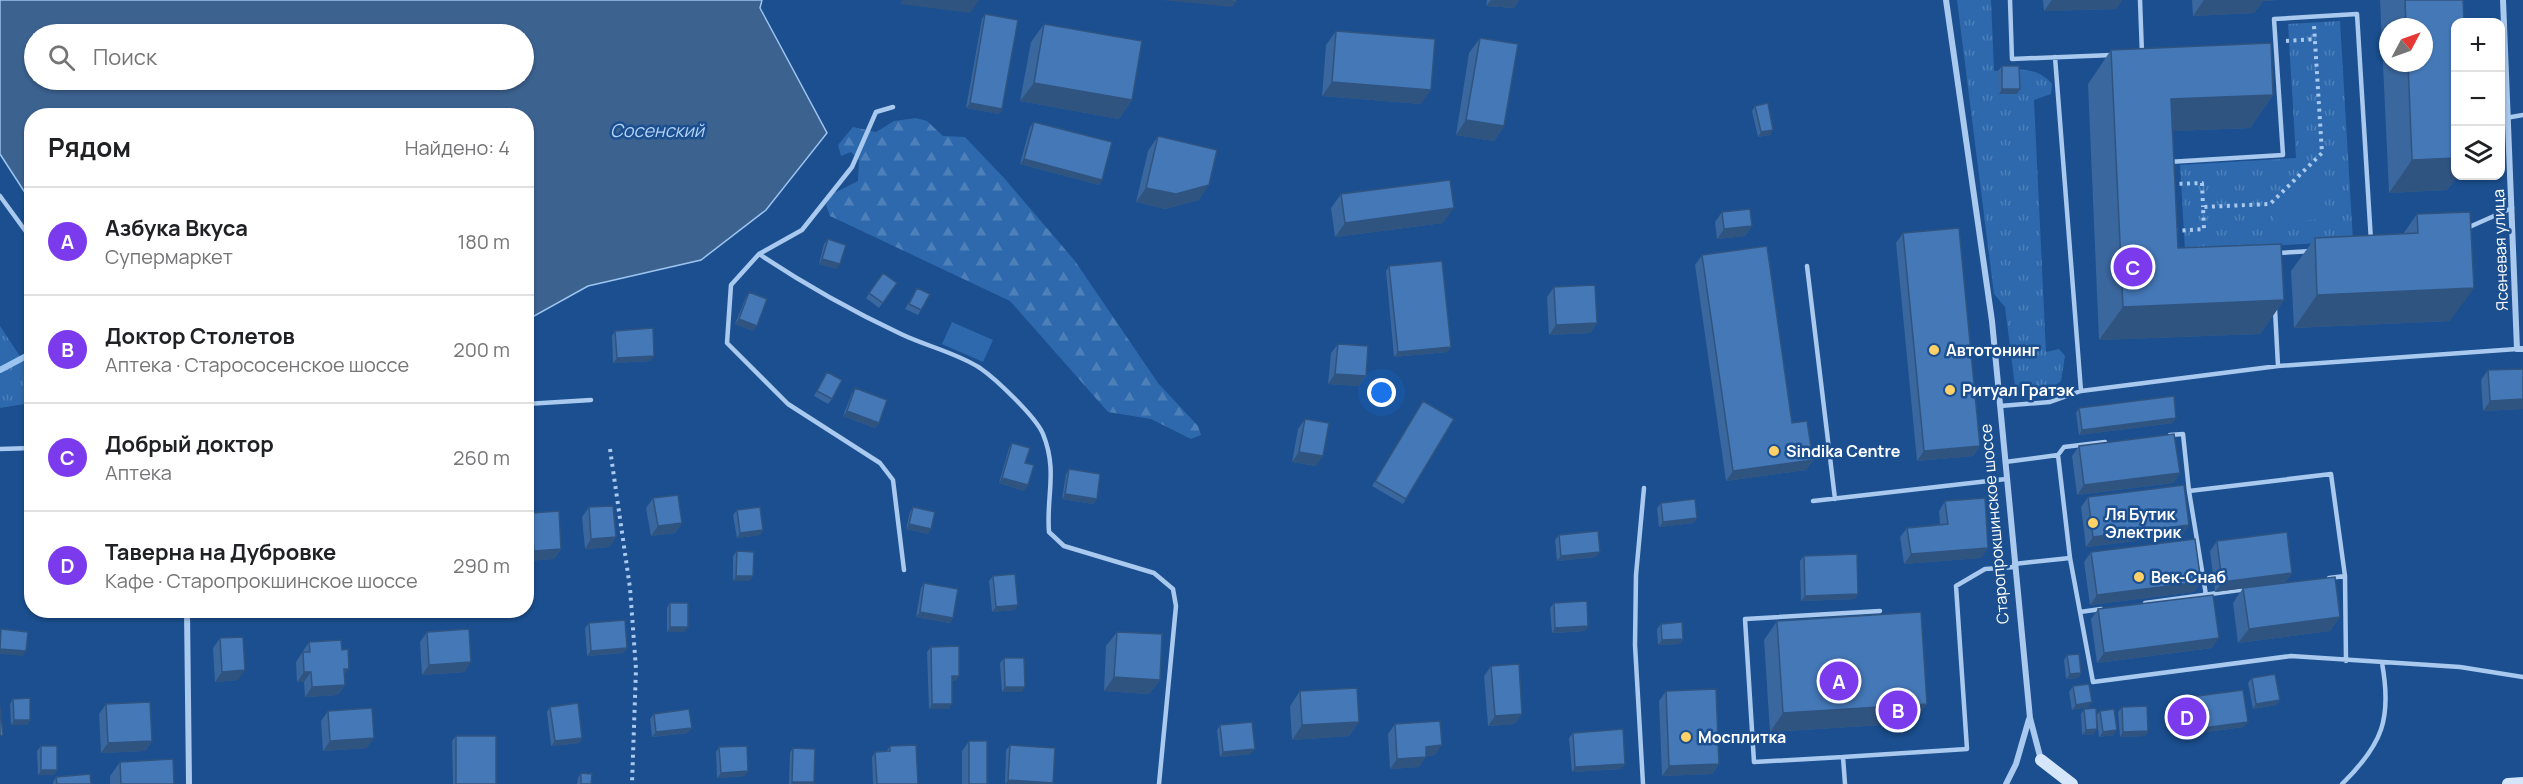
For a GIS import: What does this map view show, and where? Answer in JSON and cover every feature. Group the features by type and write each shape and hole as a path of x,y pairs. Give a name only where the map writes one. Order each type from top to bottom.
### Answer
{"street":[{"name":"Старопрокшинское шоссе","path":"1946,0 1992,321 2030,718 2041,759 2058,784"},
{"name":"Ясеневая улица","path":"2504,0 2520,349"},
{"path":"187,618 189,784"},
{"path":"2006,784 2016,764 2030,718"},
{"path":"2041,759 2072,784"},
{"path":"2508,784 2523,783"}],"lane":[{"path":"2010,0 2012,59 2121,55"},
{"path":"2140,0 2142,54"},
{"path":"2169,184 2168,162 2283,155 2274,18 2357,14 2371,247"},
{"path":"2265,50 2276,49"},
{"path":"2132,54 2154,54"},
{"path":"2055,57 2081,392"},
{"path":"893,107 876,112 852,166 802,230 759,254 731,285 728,343 788,404 880,463 892,480 904,570"},
{"path":"2505,117 2523,116"},
{"path":"0,196 24,229"},
{"path":"2457,232 2512,208"},
{"path":"2272,253 2316,250"},
{"path":"759,254 792,276 901,334 980,368 1014,398 1042,432 1052,468 1047,515 1049,532 1064,546 1154,573 1173,589 1176,606 1159,784"},
{"path":"1807,266 1835,499"},
{"path":"2274,298 2278,366"},
{"path":"2000,406 2050,402 2081,392 2278,366 2520,349"},
{"path":"534,404 591,400"},
{"path":"2159,436 2183,434 2189,491 2206,595"},
{"path":"2112,442 2064,447 2058,455 2070,558 2093,682 2291,656 2460,667 2523,677"},
{"path":"0,448 24,448"},
{"path":"2005,462 2058,455"},
{"path":"2189,491 2331,474 2345,576 2346,661"},
{"path":"1813,501 2006,478"},
{"path":"1643,784 1635,633 1636,575 1644,488"},
{"path":"1880,611 1744,619 1754,762 1966,749 1956,586 1985,569 2070,558"},
{"path":"2322,579 2345,576"},
{"path":"2137,604 2252,589"},
{"path":"2080,612 2103,609"},
{"path":"2343,784 2357,770 2385,726 2387,690 2382,663"},
{"path":"1843,757 1845,784"}],"path":[{"path":"2276,41 2315,39"},
{"path":"2169,184 2202,183 2203,207"},
{"path":"610,449 630,588 636,669 632,784"}],"green space":[{"path":"1957,0 1991,0 1994,71 2018,69 2033,71 2052,84 2051,94 2034,100 2046,352 2059,349 2065,356 2061,381 2045,389 2015,386 2005,307 1994,294"},
{"path":"2340,21 2353,241 2185,251 2180,165 2296,158 2288,24"},
{"path":"916,118 927,121 943,136 965,137 1004,178 1075,261 1158,383 1198,426 1201,435 1191,439 1151,419 1108,412 1010,301 830,216 826,205 830,195 858,181 859,160 851,152 841,156 838,145 853,127 876,132 894,121"},
{"path":"2322,161 2326,219 2274,222 2274,208"},
{"path":"952,322 993,340 983,362 942,344"},
{"path":"0,326 24,362 24,404 0,408"}],"water":[{"name":"Сосенский","path":"0,0 762,0 760,8 827,133 766,210 701,260 588,286 534,316 534,108 24,108 24,191 0,154"}],"building":[{"path":"2405,0 2463,0 2464,18 2451,18 2451,158 2412,160 2408,72 2433,72 2433,18 2406,18"},
{"path":"985,14 1018,20 1002,109 970,103"},
{"path":"1044,24 1142,41 1132,100 1034,83"},
{"path":"1336,31 1435,39 1431,90 1332,82"},
{"path":"1480,38 1518,44 1504,126 1466,120"},
{"path":"2271,43 2273,95 2171,99 2178,248 2281,244 2284,300 2123,307 2111,50"},
{"path":"2002,66 2019,66 2020,89 2002,89"},
{"path":"1768,103 1773,130 1761,132 1755,106"},
{"path":"1034,122 1112,142 1102,180 1024,159"},
{"path":"1158,136 1217,150 1209,185 1176,194 1146,188"},
{"path":"1450,180 1454,208 1345,223 1341,194"},
{"path":"1750,209 1752,226 1724,229 1722,212"},
{"path":"2470,212 2474,288 2317,295 2315,238 2418,233 2417,214"},
{"name":"Автотонинг","path":"1959,228 1980,446 1924,451 1903,233"},
{"path":"828,239 846,245 840,264 822,259"},
{"path":"1767,246 1792,423 1807,421 1813,460 1733,471 1702,255"},
{"path":"1442,261 1451,347 1398,352 1389,266"},
{"path":"883,273 897,283 883,303 869,293"},
{"path":"1595,285 1597,323 1556,325 1554,287"},
{"path":"917,288 930,294 921,310 909,304"},
{"path":"749,292 767,299 757,326 739,319"},
{"path":"653,328 654,356 617,358 615,331"},
{"path":"1338,344 1368,346 1366,376 1335,374"},
{"path":"2523,369 2523,399 2490,401 2488,370"},
{"path":"827,372 842,380 832,399 817,391"},
{"path":"855,388 887,400 879,423 847,411"},
{"path":"2174,396 2176,418 2082,430 2079,408"},
{"path":"1423,401 1454,419 1406,499 1375,481"},
{"path":"1305,419 1329,423 1323,456 1299,452"},
{"path":"2174,434 2180,473 2084,485 2079,446"},
{"path":"1012,443 1030,448 1025,463 1034,465 1028,485 1002,478"},
{"path":"1069,469 1100,474 1097,499 1065,494"},
{"path":"2184,485 2189,525 2093,537 2088,497"},
{"path":"678,495 682,523 658,526 653,498"},
{"path":"1985,498 1988,548 1911,554 1907,528 1948,524 1945,501"},
{"path":"1695,499 1697,518 1663,522 1661,503"},
{"path":"613,506 616,537 591,539 589,507"},
{"path":"760,507 763,530 740,533 737,510"},
{"path":"913,507 935,512 931,529 909,524"},
{"path":"559,511 561,549 534,551 534,513"},
{"path":"1598,531 1600,552 1561,556 1559,535"},
{"path":"2287,532 2292,573 2222,582 2217,541"},
{"name":"Век-Снаб","path":"2195,539 2201,582 2097,595 2091,552"},
{"path":"737,551 754,552 753,576 736,576"},
{"path":"1857,554 1858,594 1805,596 1804,556"},
{"path":"1015,574 1018,605 996,607 993,576"},
{"path":"2335,577 2340,617 2249,629 2243,588"},
{"path":"924,583 958,589 953,618 920,612"},
{"path":"2213,595 2219,638 2104,653 2098,609"},
{"path":"1587,601 1588,626 1555,628 1554,603"},
{"path":"670,603 688,603 688,627 670,627"},
{"path":"1921,612 1927,704 1783,713 1777,621"},
{"path":"625,620 627,648 591,651 589,623"},
{"path":"1682,622 1683,639 1662,640 1661,624"},
{"path":"1,629 28,632 26,651 0,649"},
{"path":"469,629 471,662 429,665 427,632"},
{"path":"1117,632 1162,634 1160,680 1114,677"},
{"path":"243,637 245,670 222,672 220,638"},
{"path":"341,640 342,650 348,649 349,669 344,669 345,685 312,687 311,672 304,672 303,652 310,652 309,642"},
{"path":"959,646 959,676 952,676 952,704 932,704 931,647"},
{"path":"2079,654 2081,673 2070,674 2067,655"},
{"path":"1004,658 1024,658 1025,687 1005,687"},
{"path":"1519,664 1522,714 1495,716 1491,666"},
{"path":"2275,674 2280,700 2256,704 2252,678"},
{"path":"2089,684 2092,702 2076,705 2073,686"},
{"path":"1357,688 1359,722 1302,725 1300,691"},
{"name":"Мосплитка","path":"1716,689 1719,764 1669,766 1666,691"},
{"path":"2243,690 2248,722 2180,731 2175,699"},
{"path":"30,698 30,720 14,720 13,699"},
{"path":"150,702 152,741 108,743 106,704"},
{"path":"578,703 582,738 555,741 550,707"},
{"path":"0,706 3,735 0,736"},
{"path":"2147,706 2148,731 2123,732 2122,707"},
{"path":"372,708 374,738 330,741 328,711"},
{"path":"2096,708 2097,729 2086,730 2084,709"},
{"path":"689,709 692,728 656,732 654,714"},
{"path":"2114,709 2117,730 2103,732 2100,711"},
{"path":"1440,721 1442,745 1426,747 1426,757 1397,759 1395,724"},
{"path":"1252,722 1255,749 1223,752 1220,725"},
{"path":"1623,729 1625,764 1575,767 1573,733"},
{"path":"456,736 496,736 496,784 456,784"},
{"path":"969,741 987,741 987,784 969,784"},
{"path":"916,745 918,784 877,784 875,752 890,751 890,746"},
{"path":"1010,745 1055,748 1053,783 1008,780"},
{"path":"41,746 57,746 57,770 41,770"},
{"path":"747,746 748,771 721,773 719,747"},
{"path":"793,748 815,749 814,782 792,782"},
{"path":"173,759 174,784 121,784 120,762"},
{"path":"581,773 592,774 591,784 581,784"},
{"path":"90,774 91,784 57,784 56,777"}],"waterway":[{"path":"0,370 24,357"}],"place":[{"name":"Добрый доктор","path":"2133,267"},
{"name":"Автотонинг","path":"1934,350"},
{"name":"Ритуал Гратэк","path":"1950,390"},
{"name":"Sindika Centre","path":"1774,451"},
{"name":"Ля Бутик Электрик","path":"2093,523"},
{"name":"Век-Снаб","path":"2139,577"},
{"name":"Азбука Вкуса","path":"1839,681"},
{"name":"Доктор Столетов","path":"1898,710"},
{"name":"Таверна на Дубровке","path":"2187,717"},
{"name":"Мосплитка","path":"1686,737"}]}
